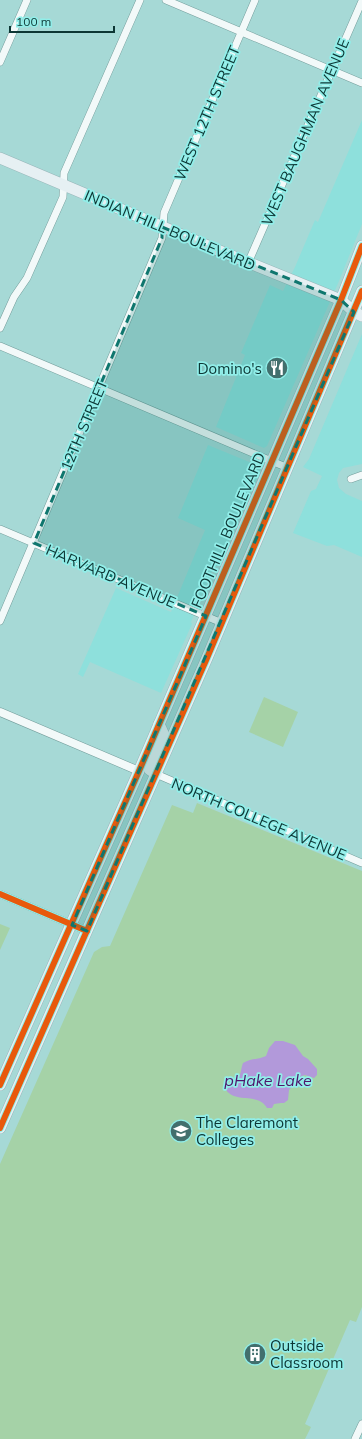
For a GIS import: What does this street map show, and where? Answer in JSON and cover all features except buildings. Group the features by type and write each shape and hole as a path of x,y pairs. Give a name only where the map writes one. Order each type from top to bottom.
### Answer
{"main road":[{"name":"INDIAN HILL BOULEVARD","path":"0,158 248,263 341,300 358,314"},
{"name":"FOOTHILL BOULEVARD","path":"0,1085 72,925 206,616 341,300 362,246"},
{"name":"INDIAN HILL BOULEVARD","path":"341,300 361,297"},
{"name":"FOOTHILL BOULEVARD","path":"0,1128 222,623 288,468 358,314 361,297"},
{"path":"156,774 150,770 163,733 159,724"},
{"path":"133,826 134,810 144,784 144,779 139,771"}],"street":[{"path":"0,62 27,0"},
{"path":"0,328 14,297 28,278 62,197 64,172 140,0"},
{"path":"166,0 362,83"},
{"name":"WEST 12TH STREET","path":"162,227 164,213 255,0"},
{"name":"WEST BAUGHMAN AVENUE","path":"248,263 362,1"},
{"name":"12TH STREET","path":"0,621 162,238 162,227"},
{"path":"0,346 288,468"},
{"path":"351,479 362,475"},
{"name":"HARVARD AVENUE","path":"0,529 222,623"},
{"path":"0,712 139,771"},
{"name":"NORTH COLLEGE AVENUE","path":"156,774 183,787 362,863"},
{"path":"0,894 87,931"},
{"path":"358,1437 362,1424"}],"highlighted area":[{"path":"162,227 341,300 354,312 87,931 72,925 206,616 34,543 162,238"}],"shaded area":[{"path":"362,120 362,224 339,281 267,446 264,448 216,427 245,355 241,353 270,285 283,291 315,220 318,222"},
{"path":"362,334 362,464 343,468 339,473 337,480 339,488 346,494 362,501 362,557 334,545 327,546 293,533 311,491 316,489 322,476 303,467 309,459"},
{"path":"208,445 259,466 260,471 218,566 214,566 191,622 192,624 161,693 90,662 83,677 78,674 116,588 171,612 205,530 178,518"}],"green space":[{"path":"264,697 298,712 283,747 249,732"},
{"name":"The Claremont Colleges","path":"197,803 362,871 362,1307 356,1322 350,1320 305,1424 311,1427 305,1439 0,1439 0,1164 94,952 102,947 110,946 172,805 193,813"},
{"path":"0,924 10,928 0,950"}],"water":[{"name":"pHake Lake","path":"275,1041 283,1041 295,1045 303,1056 308,1059 317,1069 317,1075 314,1078 305,1075 302,1076 289,1090 288,1100 284,1103 274,1104 272,1108 267,1108 258,1100 241,1098 230,1094 226,1090 240,1076 243,1063 266,1056 269,1048"}],"cycle path":[{"path":"0,1085 139,771 341,300 362,246"},
{"path":"0,1128 207,658 362,291"},
{"path":"0,894 87,931"}],"place":[{"name":"Domino's","path":"277,368"},
{"name":"The Claremont Colleges","path":"181,1131"},
{"name":"Outside Classroom","path":"255,1354"}]}
